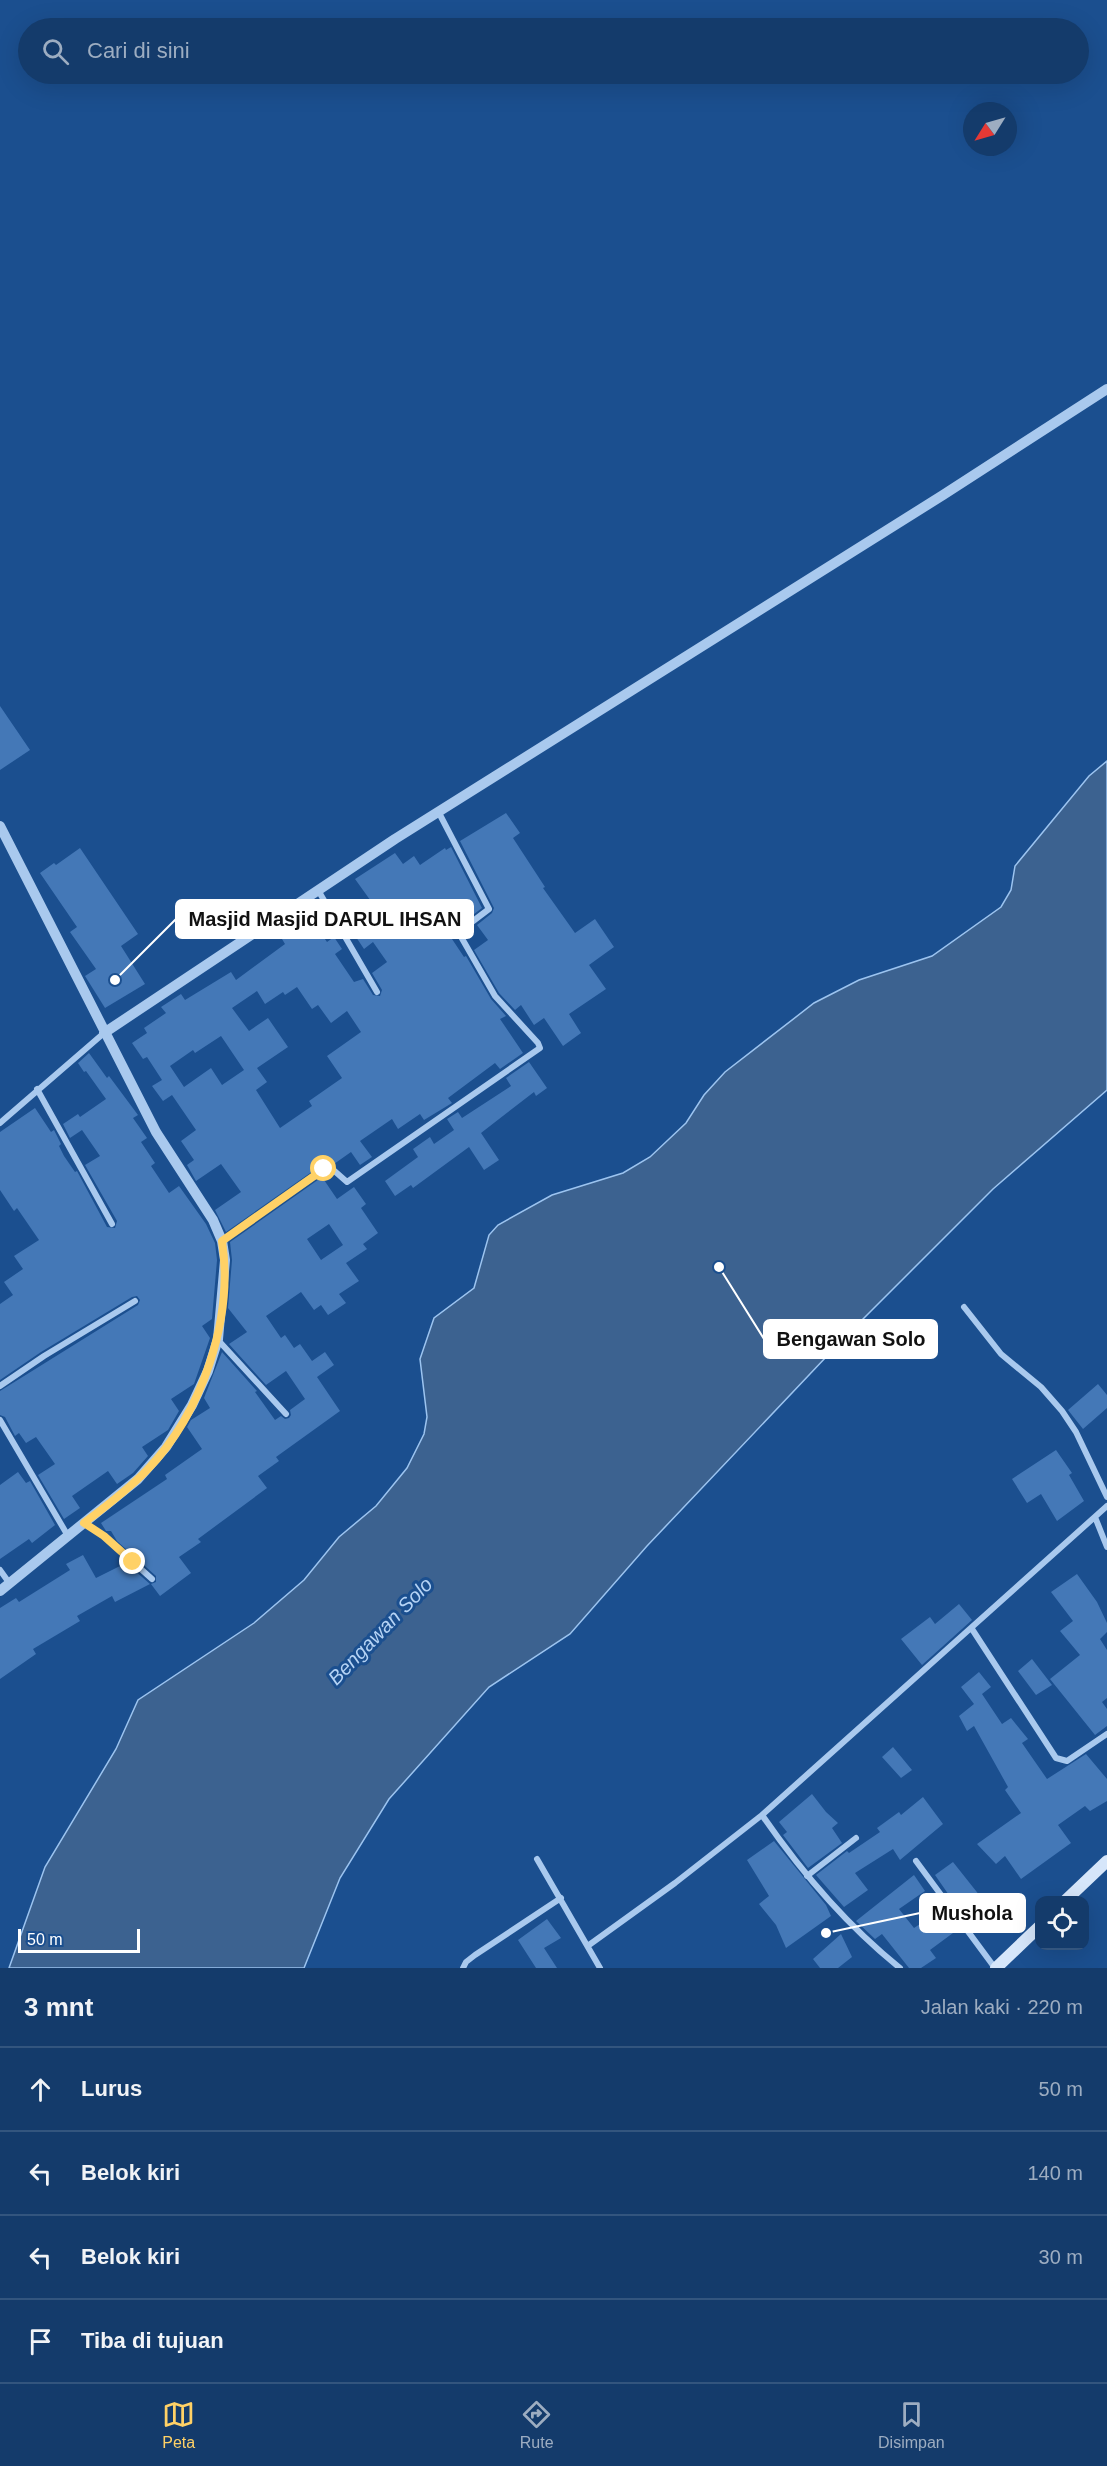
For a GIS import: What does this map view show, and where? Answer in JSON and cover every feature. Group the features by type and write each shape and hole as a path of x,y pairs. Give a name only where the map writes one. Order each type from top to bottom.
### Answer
{"main road":[{"path":"1070,1896 1107,1861"},
{"path":"996,1968 1035,1931"}],"street":[{"path":"0,1123 104,1033 318,890 438,811 943,495 1107,389"},
{"path":"222,1241 326,1168 330,1168 347,1182 541,1047 495,996 460,935 460,931 489,909 438,811"},
{"path":"0,826 156,1132 213,1220 222,1241 224,1276 218,1339 208,1371 192,1405 166,1447 138,1479 0,1591"},
{"path":"318,890 377,992"},
{"path":"37,1089 112,1224"},
{"path":"0,1386 44,1356 135,1301"},
{"path":"964,1307 1001,1354 1041,1387 1062,1411 1076,1432 1107,1497"},
{"path":"218,1339 286,1414"},
{"path":"0,1420 69,1536"},
{"path":"589,1945 685,1876 762,1815 1107,1506"},
{"path":"1095,1517 1107,1547"},
{"path":"84,1523 104,1536 152,1579"},
{"path":"0,1570 10,1584"},
{"path":"972,1629 1056,1758 1067,1761 1107,1734"},
{"path":"762,1815 807,1876 843,1917 900,1968"},
{"path":"807,1876 856,1838"},
{"path":"537,1859 589,1945 600,1968"},
{"path":"916,1861 996,1968"},
{"path":"463,1968 466,1962 475,1955 561,1898"}],"water":[{"path":"1107,761 1107,1090 993,1189 845,1337 647,1546 570,1634 489,1687 389,1799 340,1878 304,1968 9,1968 45,1867 116,1749 138,1700 254,1623 304,1580 339,1537 376,1506 407,1468 424,1434 427,1417 420,1359 434,1318 474,1288 489,1235 498,1225 552,1195 623,1173 650,1157 686,1123 704,1095 725,1072 814,1003 859,980 932,956 1001,907 1011,890 1015,866 1089,776"}],"building":[{"path":"0,706 30,750 0,770"},
{"path":"506,813 520,833 513,838 545,887 543,888 575,933 595,919 614,947 589,965 606,989 569,1014 581,1033 563,1046 544,1018 534,1025 521,1005 515,1010 499,993 474,950 488,940 477,925 492,913 494,908 460,841"},
{"path":"451,847 482,908 457,927 455,933 450,936 464,957 466,956 491,999 506,1016 500,1019 523,1053 500,1069 495,1063 448,1098 452,1103 424,1120 420,1114 398,1129 392,1119 360,1141 372,1157 360,1165 351,1152 334,1164 331,1162 323,1164 226,1232 215,1210 241,1192 221,1164 196,1181 187,1165 194,1160 181,1141 196,1130 172,1095 163,1101 152,1086 162,1080 147,1057 143,1059 132,1043 147,1033 144,1028 166,1013 161,1007 181,994 185,1000 231,972 236,980 285,944 282,939 311,919 327,942 334,937 342,949 335,954 354,982 363,979 373,995 380,996 382,990 372,973 387,962 373,942 364,949 356,937 373,925 363,911 373,904 355,879 395,853 403,864 414,856 420,865 445,848 446,850","holes":["297,987 312,1009 318,1005 331,1023 347,1011 361,1032 327,1056 342,1078 309,1101 312,1106 280,1128 256,1090 267,1082 257,1068 288,1047 268,1018 249,1031 232,1008 257,991 265,1004 283,992 285,995","221,1036 244,1070 222,1085 211,1068 184,1087 170,1066 193,1050 195,1053"]},
{"path":"80,848 138,934 121,946 145,984 105,1008 85,976 96,969 70,932 77,927 40,873"},
{"path":"89,1053 138,1115 133,1118 147,1138 141,1142 155,1163 151,1166 169,1193 179,1186 206,1224 215,1243 217,1260 212,1319 202,1326 210,1338 194,1384 171,1399 179,1411 168,1430 142,1447 148,1456 133,1473 117,1484 108,1471 72,1496 80,1508 64,1519 38,1475 55,1464 36,1437 26,1443 19,1433 15,1436 5,1417 0,1415 0,1391 138,1305 140,1300 137,1296 132,1297 41,1352 0,1380 0,1304 13,1295 4,1282 23,1269 14,1256 39,1240 17,1208 14,1211 0,1190 0,1132 35,1108 51,1132 54,1130 64,1156 75,1172 77,1171 107,1227 115,1228 117,1221 85,1165 100,1156 82,1130 70,1138 63,1124 78,1114 80,1117 106,1099 78,1063"},
{"path":"529,1062 547,1088 536,1096 534,1092 481,1133 499,1160 484,1170 469,1147 413,1188 411,1185 395,1196 385,1181 418,1157 413,1149 430,1137 434,1144 454,1130 447,1119 458,1112 462,1118 511,1086 506,1078"},
{"path":"322,1177 337,1199 354,1187 366,1204 361,1208 378,1233 363,1244 367,1249 346,1263 359,1281 339,1294 346,1303 328,1315 321,1305 314,1310 301,1292 266,1316 281,1338 285,1335 294,1348 300,1344 312,1361 325,1352 334,1365 317,1377 340,1411 276,1457 279,1461 258,1476 267,1488 198,1539 201,1542 179,1557 191,1573 160,1596 151,1584 156,1582 156,1576 117,1541 111,1531 106,1531 101,1523 167,1479 165,1475 202,1449 187,1427 191,1420 210,1408 204,1398 222,1352 257,1391 255,1392 275,1420 281,1416 285,1419 289,1418 290,1410 305,1399 286,1371 266,1385 229,1344 247,1332 228,1308 232,1260 230,1242","holes":["329,1224 343,1245 321,1260 307,1239"]},
{"path":"1098,1384 1107,1395 1107,1408 1083,1429 1068,1410"},
{"path":"1056,1450 1072,1473 1069,1475 1084,1501 1057,1521 1041,1494 1027,1503 1012,1479"},
{"path":"18,1472 26,1483 30,1481 55,1525 32,1543 29,1539 0,1559 0,1485"},
{"path":"83,1555 96,1578 126,1563 150,1584 115,1602 112,1596 77,1616 80,1621 33,1649 36,1654 0,1679 0,1608 16,1598 19,1602 70,1570 66,1564"},
{"path":"1077,1574 1097,1602 1107,1623 1107,1632 1100,1639 1107,1650 1107,1698 1102,1702 1107,1709 1107,1726 1095,1735 1050,1679 1080,1655 1060,1631 1073,1621 1051,1592"},
{"path":"959,1604 972,1620 922,1665 901,1639 930,1617 935,1624"},
{"path":"1032,1659 1052,1685 1036,1695 1018,1671"},
{"path":"979,1672 991,1687 982,1694 1002,1724 1011,1718 1028,1739 1022,1743 1047,1779 1086,1754 1107,1779 1107,1801 1090,1811 1085,1806 1058,1825 1071,1843 1021,1879 1005,1856 996,1864 977,1844 1021,1813 1005,1790 1008,1787 974,1726 967,1731 959,1716 974,1704 961,1687"},
{"path":"893,1747 912,1770 901,1778 882,1757"},
{"path":"812,1794 838,1823 832,1828 842,1843 808,1868 783,1835 787,1832 779,1822"},
{"path":"923,1797 943,1824 900,1860 893,1849 855,1873 868,1890 844,1907 816,1875 847,1851 849,1853 880,1832 877,1828 899,1812 901,1815"},
{"path":"774,1841 826,1905 831,1916 786,1948 776,1925 759,1904 769,1896 747,1860"},
{"path":"953,1862 980,1896 960,1911 935,1875"},
{"path":"914,1875 925,1891 899,1909 914,1928 944,1908 951,1918 945,1923 953,1933 930,1950 936,1958 921,1968 909,1968 882,1934 875,1939 856,1921"},
{"path":"547,1919 561,1938 544,1948 557,1968 536,1968 518,1940"},
{"path":"841,1934 852,1957 838,1968 820,1968 813,1959"}],"place":[{"name":"Masjid Masjid DARUL IHSAN","path":"115,980"},
{"name":"Bengawan Solo","path":"719,1267"},
{"name":"Mushola","path":"826,1933"}],"route":[{"path":"133,1562 118,1547 84,1523 148,1469 166,1447 192,1405 208,1371 218,1339 225,1260 222,1241 324,1169"}]}
